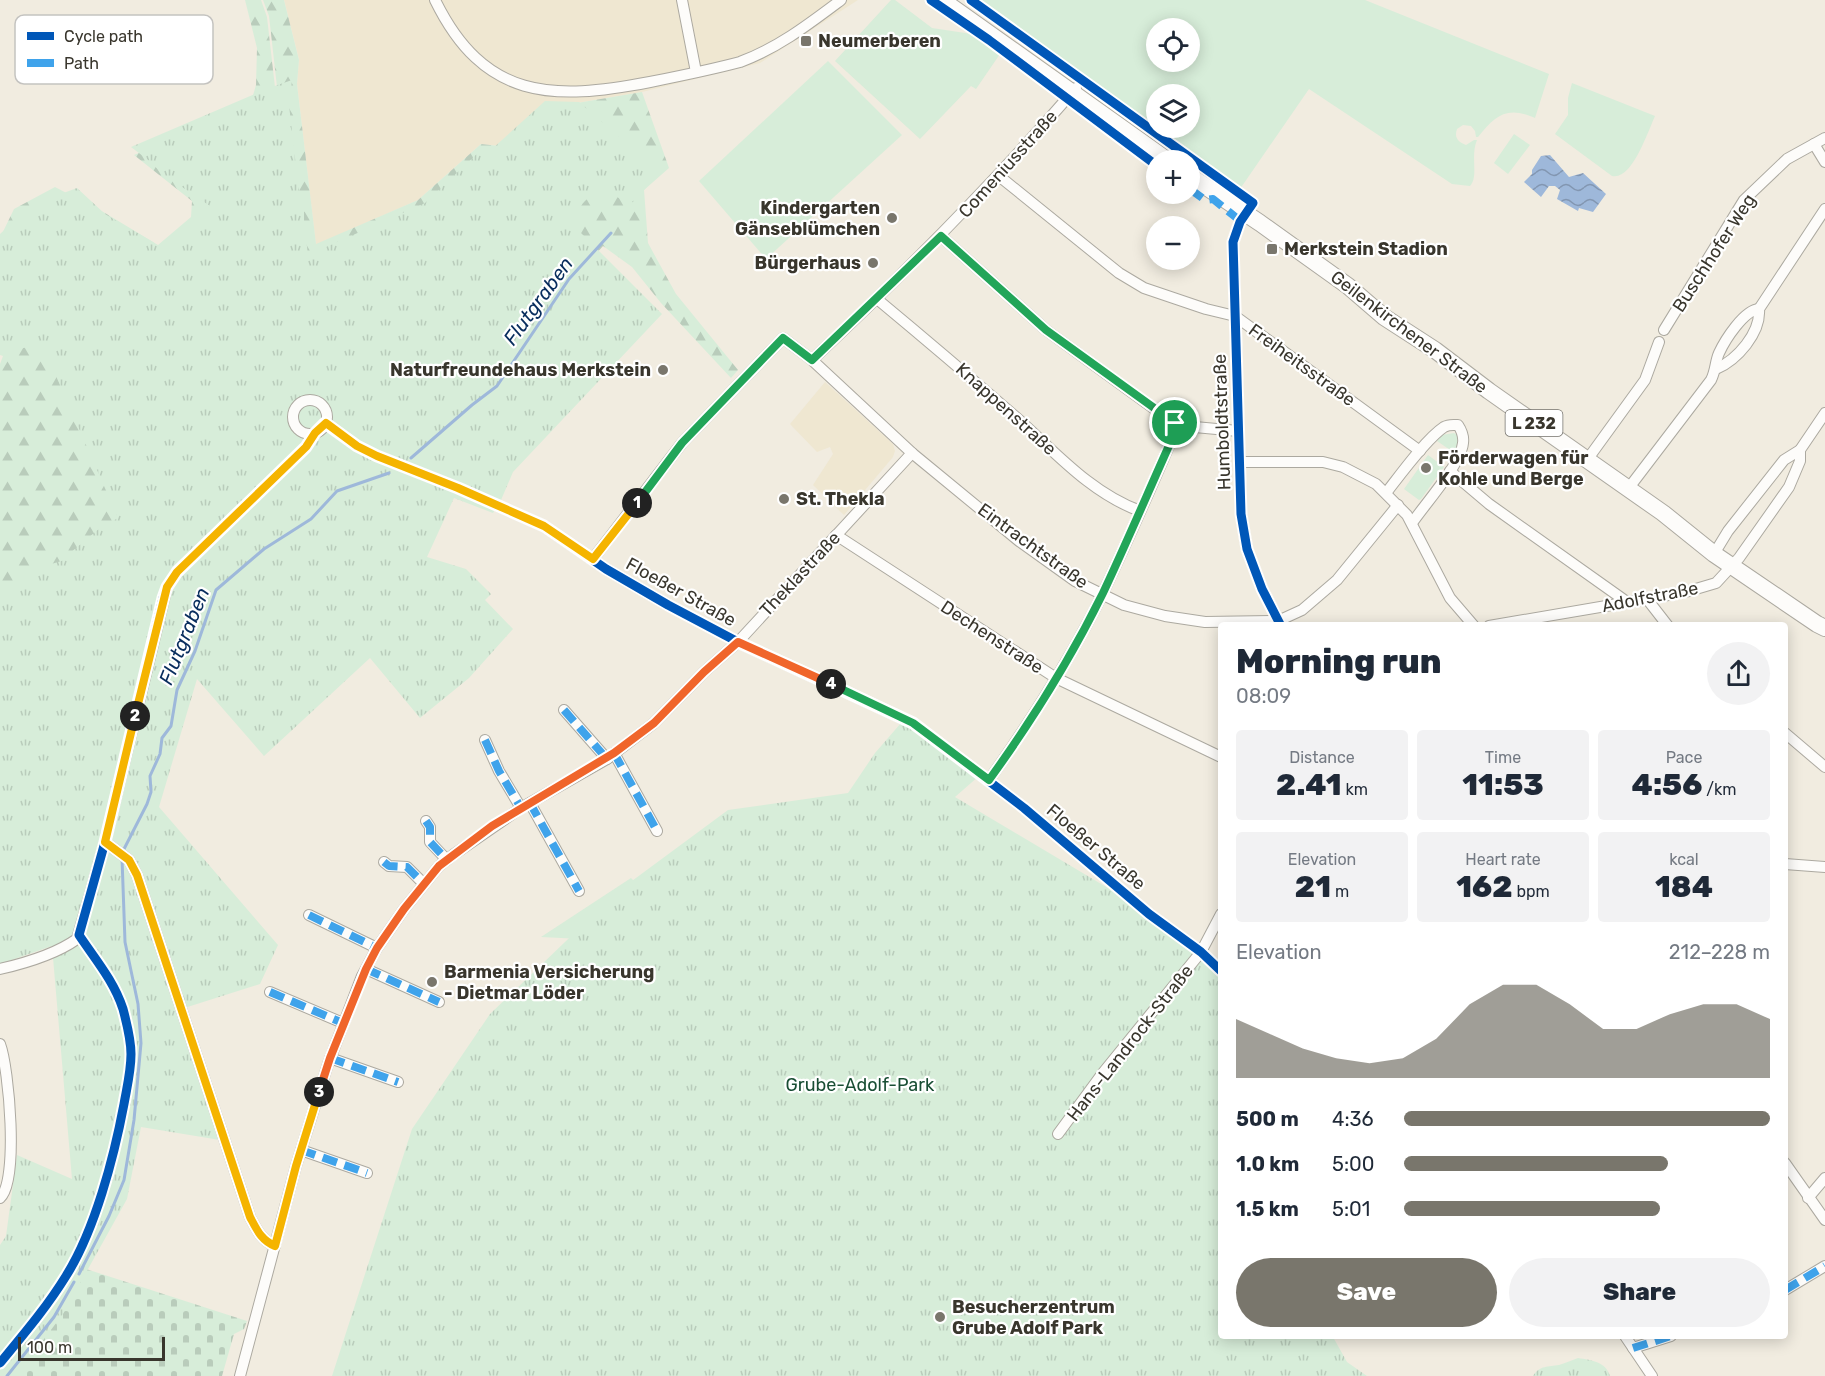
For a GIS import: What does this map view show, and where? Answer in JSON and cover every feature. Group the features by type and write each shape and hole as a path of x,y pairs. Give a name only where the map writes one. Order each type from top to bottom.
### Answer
{"main road":[{"path":"942,0 1164,150"},
{"path":"956,0 1154,150"},
{"name":"Geilenkirchener Straße","path":"1200,176 1222,192 1228,200 1348,286 1384,317 1435,350 1488,391 1663,513 1714,554 1825,628"},
{"name":"Geilenkirchener Straße","path":"1200,183 1219,197 1228,200"}],"street":[{"path":"435,0 446,22 470,54 484,66 518,84 540,90 585,92 718,68 756,56 784,41 842,0"},
{"path":"682,0 696,72"},
{"name":"Comeniusstraße","path":"812,360 941,236 999,176 1074,90"},
{"name":"Buschhofer Weg","path":"1664,330 1744,200 1787,159 1825,138"},
{"path":"1814,144 1825,162"},
{"name":"Freiheitsstraße","path":"999,176 1119,273 1144,288 1206,309 1235,316 1420,451"},
{"path":"1628,489 1716,369 1733,360 1749,339 1760,320 1759,309 1825,209"},
{"name":"Humboldtstraße","path":"1246,213 1233,242 1241,514 1247,549 1262,589 1278,622"},
{"path":"941,236 1046,330 1155,410 1184,426 1238,431"},
{"name":"Knappenstraße","path":"877,299 960,368 1084,480 1119,503 1140,511"},
{"path":"1716,369 1718,355 1731,333 1746,314 1753,309 1759,309"},
{"path":"593,559 682,443 783,338 812,360"},
{"path":"1587,460 1645,380 1659,342"},
{"name":"Eintrachtstraße","path":"812,360 912,453 1019,541 1075,581 1124,605 1165,616 1218,622"},
{"name":"Floeßer Straße","path":"315,433 301,431 295,424 294,410 300,403 310,400 319,403 326,412 326,423 357,446 544,526 606,569 668,605 738,642 913,723 1024,808 1149,914 1201,952 1218,968"},
{"path":"1714,554 1728,531 1784,460 1800,450 1825,413"},
{"path":"0,969 61,948 79,935 105,842 167,587 177,572 306,447 315,433 326,423"},
{"path":"1386,493 1420,451 1443,428 1450,424 1458,425 1464,440 1462,451 1412,523"},
{"path":"989,780 1056,678 1102,594 1172,439 1184,426"},
{"name":"Adolfstraße","path":"1512,622 1689,591 1716,583 1753,540 1789,486 1800,461 1800,450"},
{"name":"Theklastraße","path":"240,1376 254,1317 301,1150 330,1058 366,969 377,948 424,884 447,860 492,826 610,756 654,723 704,672 738,642 912,453"},
{"path":"1239,462 1323,462 1343,467 1376,484 1398,505 1412,523 1450,598 1471,622"},
{"path":"1449,471 1489,504 1628,602"},
{"name":"Eintrachtstraße","path":"1281,622 1302,610 1337,580 1398,505"},
{"name":"Dechenstraße","path":"836,535 1056,678 1218,756"},
{"path":"1647,599 1665,622"},
{"path":"564,710 610,756 657,831"},
{"path":"1788,736 1825,767"},
{"path":"485,740 499,771 525,806 579,891"},
{"path":"426,821 430,826 430,842 447,860"},
{"path":"105,842 129,860 137,875 250,1217 261,1238 275,1246"},
{"path":"384,861 389,866 407,867 424,884"},
{"path":"1788,864 1825,867"},
{"path":"309,915 377,948"},
{"path":"1201,952 1218,920"},
{"name":"Hans-Landrock-Straße","path":"1058,1134 1102,1074 1201,952"},
{"path":"366,969 439,1002"},
{"path":"270,992 343,1023"},
{"path":"0,1044 9,1087 10,1157 7,1186 0,1198"},
{"path":"330,1058 398,1082"},
{"path":"301,1150 367,1173"},
{"path":"1788,1167 1825,1221"},
{"path":"1808,1198 1825,1178"},
{"path":"1788,1288 1825,1266"},
{"path":"1627,1339 1652,1376"},
{"path":"1633,1348 1662,1339"}],"shaded area":[{"path":"284,0 858,0 760,63 642,92 577,103 499,146 481,144 418,200 316,245 297,84 299,60"},
{"path":"825,382 893,444 895,451 893,457 844,515 813,485 833,454 830,447 817,452 790,424"}],"green space":[{"path":"245,0 261,0 267,17 276,96 269,16 263,0 284,0 299,60 297,84 316,244 418,200 481,144 499,146 577,103 642,92 669,168 644,190 648,243 676,294 738,370 731,378 661,303 632,267 603,246 573,280 122,521 0,959 0,364 3,356 0,355 0,238 14,209 55,187 105,213 158,245 191,217 192,201 134,155 196,129 247,116 256,85 257,48"},
{"path":"891,0 895,0 932,28 972,34 1000,54 976,89 971,86 920,139 835,61"},
{"path":"975,0 1365,0 1549,74 1535,118 1516,113 1502,115 1490,123 1478,137 1471,126 1463,125 1457,129 1456,137 1463,144 1477,140 1474,153 1474,177 1470,186 1452,184 1309,89 1240,189 1200,160 1200,150 1185,150 1168,138 1200,138 1200,84 1146,84 1146,122"},
{"path":"828,61 902,135 766,259 699,181"},
{"path":"292,80 289,105 299,193 304,191 304,222 308,255 425,203 481,150 492,149 545,101 579,102 660,173 629,206 620,198 608,194 596,195 584,202 576,216 580,232 662,314 513,472 493,513 454,498 427,557 466,569 491,594 485,600 513,629 469,678 420,718 370,658 264,756 197,679 159,807 278,945 260,984 178,1010 220,1140 141,1127 127,1199 63,1314 16,1376 0,1376 0,1245 6,1236 17,1155 72,1179 52,946 0,964 0,591 38,568 68,559 72,555 70,553 100,528 118,518 42,344 0,353 0,234 31,205 77,188 105,214 153,242 162,250 210,206 160,172 131,147"},
{"path":"1572,83 1655,116 1633,163 1619,175 1612,176 1555,134 1568,115 1568,98"},
{"path":"1514,134 1530,145 1508,174 1494,163"},
{"path":"1454,433 1457,435 1459,446 1453,452 1437,441 1442,435"},
{"path":"1428,455 1444,467 1419,500 1404,489"},
{"name":"Grube-Adolf-Park","path":"901,723 913,727 979,776 955,797 1128,900 1218,975 1218,1339 1334,1339 1347,1362 1367,1376 332,1376 412,1129 490,1014 617,892 728,810 848,793 875,753"},
{"path":"631,878 667,914 601,940 541,937"},
{"path":"86,1269 247,1321 244,1329 234,1334 222,1376 14,1376"},
{"path":"1578,1358 1602,1365 1610,1376 1533,1376 1541,1368 1559,1365"}],"water":[{"path":"1550,155 1569,177 1583,173 1606,194 1593,212 1579,208 1578,211 1557,199 1560,190 1555,186 1549,186 1541,197 1524,182 1532,174 1541,156"}],"waterway":[{"name":"Flutgraben","path":"411,458 497,386 569,279 611,233"},
{"name":"Flutgraben","path":"123,851 147,804 151,792 150,776 160,754 162,738 171,726 177,690 195,651 216,590 264,549 311,519 337,491 389,473"},
{"name":"Flutgraben","path":"79,1274 109,1216 124,1180 134,1120 141,1043 138,1004 125,942 122,858"},
{"name":"Flutgraben","path":"7,1376 54,1317 74,1282"}],"marked path":[{"path":"1200,196 1205,200 1213,199 1238,219"},
{"path":"564,710 607,759"},
{"path":"485,740 499,771 521,808"},
{"path":"614,753 657,831"},
{"path":"530,803 579,891"},
{"path":"426,821 430,827 430,842 447,860"},
{"path":"384,862 389,866 407,867 424,884"},
{"path":"309,915 377,948"},
{"path":"366,969 439,1002"},
{"path":"270,992 343,1023"},
{"path":"330,1058 398,1082"},
{"path":"301,1150 367,1173"},
{"path":"1788,1288 1825,1266"},
{"path":"1633,1348 1662,1339"}],"cycle path":[{"path":"931,0 989,40 1146,158"},
{"path":"971,0 1253,203 1240,222 1233,242 1241,514 1247,549 1262,589 1279,622"},
{"path":"0,1363 51,1299 76,1258 102,1193 120,1125 130,1067 131,1048 128,1032 123,1009 115,989 79,935 105,842 163,598 177,572 306,447 325,423 357,446 377,456 458,488 544,526 606,569 668,605 738,642 913,723 1024,808 1149,914 1201,952 1218,968"}],"place":[{"name":"Neumerberen","path":"806,41"},
{"name":"Kindergarten Gänseblümchen","path":"892,218"},
{"name":"Merkstein Stadion","path":"1272,249"},
{"name":"Bürgerhaus","path":"873,263"},
{"name":"Naturfreundehaus Merkstein","path":"663,370"},
{"name":"Förderwagen für Kohle und Berge","path":"1426,468"},
{"name":"St. Thekla","path":"784,499"},
{"name":"Barmenia Versicherung - Dietmar Löder","path":"432,982"},
{"name":"Besucherzentrum Grube Adolf Park","path":"940,1317"}],"route":[{"path":"941,236 1046,330 1175,423 1184,426 1172,439 1082,633 1010,751 989,780 913,723 738,642 704,672 654,723 607,759 492,826 439,866 404,909 377,948 362,976 328,1064 296,1166 275,1246 261,1238 250,1217 137,875 129,860 105,842 167,587 177,572 306,447 315,433 320,431 326,423 357,446 377,456 458,488 554,531 593,559 682,443 783,338 812,360 941,236"}]}
